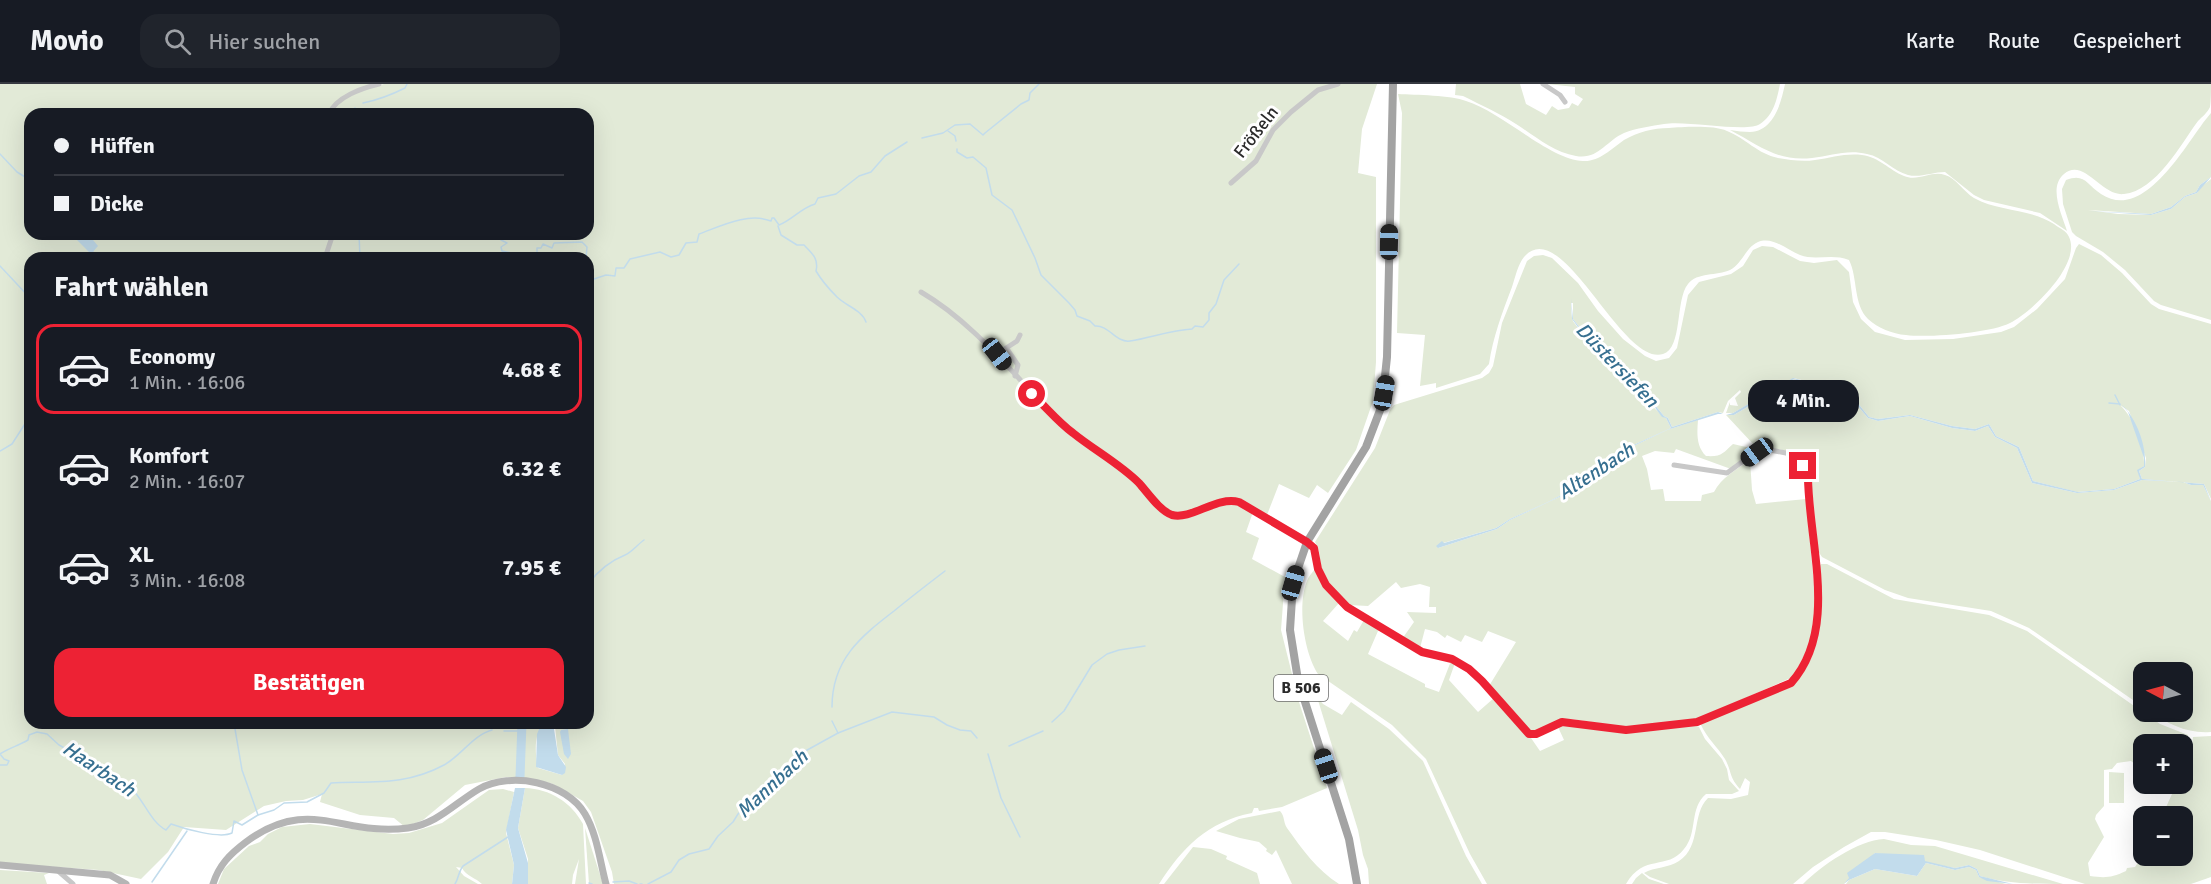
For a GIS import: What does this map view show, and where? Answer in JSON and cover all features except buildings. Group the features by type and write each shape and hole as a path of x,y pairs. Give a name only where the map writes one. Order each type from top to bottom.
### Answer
{"main road":[{"name":"B 506","path":"1357,884 1349,839 1298,680 1290,630 1293,583 1307,542 1365,447 1375,426 1386,381 1393,91"},
{"path":"213,884 220,866 231,855 258,833 282,822 311,818 373,828 409,828 441,816 484,787 504,782 524,781 542,784 559,791 572,799 584,812 592,829 606,884"},
{"path":"0,865 110,875 126,884"}],"street":[{"path":"332,108 341,100 362,89 379,84"},
{"name":"Frößeln","path":"1231,183 1256,161 1273,130 1291,112 1318,90 1338,84"},
{"path":"1543,84 1560,95 1565,102"},
{"path":"921,292 937,301 997,354 1015,376 1070,431 1130,475 1166,512 1174,516 1182,515 1233,500 1307,542 1314,548 1317,564 1326,585 1347,607 1422,652 1452,659 1476,675 1529,734 1536,734 1562,722 1626,730 1697,722 1791,683 1807,660 1818,623 1818,592 1808,478 1803,466 1796,458 1786,453 1753,447"},
{"path":"997,354 1001,350 1007,350 1020,335"},
{"path":"1007,350 1018,365 1015,376"},
{"path":"1674,465 1727,473 1761,448"},
{"path":"1310,567 1317,564"},
{"path":"56,869 73,884"}],"green space":[{"path":"0,84 375,84 371,87 384,84 1377,84 1362,129 1358,173 1376,177 1376,362 1373,401 1356,450 1328,493 1317,485 1309,498 1279,484 1267,515 1238,500 1236,504 1253,512 1246,532 1259,538 1252,559 1285,577 1281,630 1299,702 1327,788 1282,807 1259,811 1258,808 1254,808 1252,813 1236,817 1209,830 1187,848 1159,884 614,884 591,812 583,801 553,784 506,777 465,785 423,820 405,827 394,818 360,815 320,802 322,794 303,800 264,806 226,830 184,827 168,852 141,879 99,870 0,863"},
{"path":"1456,84 1520,84 1526,104 1546,115 1552,106 1558,110 1569,108 1572,103 1578,106 1583,99 1575,94 1575,87 1547,84 1780,84 1772,111 1760,124 1743,127 1674,123 1649,126 1618,136 1596,153 1576,156 1544,143 1497,113 1463,96 1455,95"},
{"path":"1785,84 2211,84 2211,96 2209,109 2167,165 2147,185 2136,191 2116,193 2079,170 2071,170 2064,174 2059,180 2057,194 2067,231 2040,213 1984,200 1945,172 1908,175 1878,158 1860,153 1800,159 1788,157 1769,151 1730,130 1750,132 1765,127 1775,115"},
{"path":"1398,94 1443,96 1466,101 1495,115 1556,153 1583,161 1600,157 1624,140 1646,131 1691,127 1727,131 1764,153 1778,158 1806,161 1844,155 1868,156 1904,176 1945,175 1953,179 1974,198 1994,206 2044,219 2067,233 2071,248 2062,273 2053,286 2030,309 2010,323 1975,332 1916,336 1890,332 1868,319 1860,306 1849,260 1836,257 1806,257 1774,242 1758,242 1730,270 1702,276 1688,284 1681,301 1674,343 1663,354 1647,352 1629,338 1574,272 1556,255 1539,249 1524,257 1520,263 1498,325 1489,364 1480,374 1436,388 1436,383 1420,386 1425,335 1397,333 1402,113"},
{"path":"2211,113 2211,177 2200,185 2196,192 2185,196 2171,207 2151,214 2088,210 2151,215 2171,209 2185,197 2197,193 2211,179 2211,320 2154,301 2125,270 2103,252 2076,236 2072,232 2063,204 2062,189 2066,180 2077,178 2085,181 2101,194 2118,200 2134,198 2150,188 2164,174"},
{"path":"2079,244 2101,255 2159,309 2211,324 2211,499 2204,484 2142,479 2139,471 2145,467 2146,458 2142,446 2144,466 2138,470 2140,479 2114,489 2077,492 2033,481 2019,447 1996,436 1989,424 1975,429 1952,426 1910,415 1878,419 1869,417 1852,396 1794,378 1733,413 1726,413 1730,402 1730,405 1738,406 1735,398 1741,392 1740,390 1728,401 1723,413 1718,412 1672,427 1668,418 1584,333 1573,319 1573,303 1571,303 1572,319 1578,328 1603,356 1666,418 1671,428 1618,452 1596,473 1548,502 1510,519 1496,528 1443,542 1438,548 1497,529 1510,520 1570,492 1596,474 1619,453 1667,430 1698,420 1699,444 1706,456 1719,455 1733,444 1755,449 1755,451 1731,469 1676,449 1674,453 1655,451 1642,456 1651,490 1663,489 1665,501 1701,501 1702,495 1714,492 1725,478 1750,460 1752,490 1756,504 1806,499 1816,606 1815,623 1809,646 1793,677 1694,720 1626,727 1571,719 1561,720 1537,731 1531,731 1489,686 1516,642 1488,631 1482,642 1465,635 1461,642 1447,635 1445,638 1437,632 1425,629 1420,648 1402,639 1414,622 1407,612 1436,613 1436,607 1429,607 1430,587 1420,584 1401,588 1396,582 1368,606 1349,605 1326,580 1315,542 1375,448 1390,410 1394,405 1482,378 1489,373 1493,366 1502,323 1527,261 1534,256 1543,255 1552,258 1578,283 1598,311 1623,339 1645,356 1656,361 1669,358 1677,348 1688,295 1699,282 1731,274 1743,266 1753,250 1762,246 1773,247 1800,261 1814,263 1837,260 1849,272 1853,302 1861,319 1875,332 1905,340 1953,339 2001,332 2014,327 2037,309 2065,279","holes":["2120,405 2129,411 2134,425 2125,411"]},
{"path":"1794,379 1851,398 1868,418 1878,421 1910,416 1952,428 1975,431 1988,426 1995,437 2017,448 2032,483 2077,493 2114,490 2142,480 2203,485 2211,501 2211,732 2194,731 2167,722 2193,722 2193,662 2133,662 2133,700 2029,628 1991,611 1908,598 1885,590 1822,557 1816,548 1811,484 1802,462 1789,452 1768,448 1765,440 1758,439 1754,445 1726,415 1734,415"},
{"path":"1821,564 1827,564 1894,599 1989,615 2027,631 2133,705 2133,722 2157,722 2185,734 2133,734 2133,763 2117,763 2112,769 2104,770 2104,806 2095,819 2104,837 2088,863 2090,876 2108,877 2136,866 2193,866 2193,806 2167,806 2172,794 2193,794 2193,737 2211,736 2211,877 2191,884 2085,884 1980,850 1885,832 1871,832 1844,847 1813,867 1793,884 1669,884 1644,873 1675,863 1686,855 1694,839 1700,812 1708,798 1731,799 1748,795 1750,782 1745,778 1740,789 1736,785 1725,759 1700,723 1789,686 1800,676 1809,663 1818,633 1820,600 1818,569"},
{"path":"1315,569 1320,581 1339,603 1323,621 1348,641 1354,630 1357,632 1364,620 1381,630 1378,631 1368,654 1425,684 1425,687 1439,692 1451,661 1455,663 1449,680 1478,712 1494,698 1540,751 1564,740 1558,727 1563,725 1627,732 1695,725 1699,727 1705,739 1722,759 1729,780 1739,791 1732,794 1706,794 1697,806 1691,836 1684,849 1677,856 1640,869 1626,884 1487,884 1470,854 1426,759 1392,725 1318,674 1313,665 1303,629 1302,615 1304,591 1308,578"},
{"path":"1317,697 1323,704 1342,715 1351,702 1389,729 1423,761 1466,856 1482,884 1369,884 1368,869 1358,830"},
{"path":"2109,772 2124,773 2124,803 2109,803"},
{"path":"525,788 543,791 559,798 578,816 583,824 586,884 575,884 579,859 572,884 528,884 528,859 518,828"},
{"path":"503,789 514,792 506,833 514,865 512,884 482,884 462,868 456,867 464,876 478,884 218,884 224,869 249,846 260,842 268,834 282,827 310,824 393,834 409,833 442,823 489,790"},
{"path":"1280,811 1287,828 1304,851 1317,866 1339,884 1292,884 1276,850 1272,855 1259,842 1216,831 1239,819"},
{"path":"585,828 603,884 589,884"},
{"path":"1884,839 1911,845 1935,846 2063,884 2000,881 1980,876 1977,869 1969,865 1955,868 1875,853 1844,884 1803,884 1840,855 1874,840"},
{"path":"1193,847 1211,849 1227,856 1226,859 1257,873 1260,884 1164,884"},
{"path":"1926,863 1955,870 1969,867 1976,870 1979,877 2006,884 1846,884 1849,880 1875,869 1917,876"},
{"path":"0,870 49,873 44,875 47,884 0,884"},
{"path":"1642,873 1649,879 1664,884 1632,884"}],"water":[{"path":"2211,177 2197,193 2185,197 2171,209 2151,215 2088,211 2151,214 2171,207 2185,196 2196,192 2200,185"},
{"path":"77,240 93,240 98,246 93,252 89,252"},
{"path":"1571,298 1573,319 1630,382 1668,418 1672,427 1718,412 1723,414 1667,430 1619,453 1596,474 1570,492 1510,520 1497,529 1438,548 1436,546 1442,541 1444,543 1496,528 1510,519 1548,502 1596,473 1618,452 1671,428 1666,418 1662,417 1583,334 1572,319"},
{"path":"1793,378 1852,396 1869,417 1878,419 1910,415 1952,426 1975,429 1989,424 1996,436 2019,447 2033,481 2078,492 2114,489 2140,479 2137,470 2144,466 2144,458 2128,413 2136,424 2144,450 2145,467 2139,471 2142,479 2173,482 2142,480 2114,490 2077,493 2032,483 2017,448 1995,437 1988,426 1975,431 1952,428 1910,416 1878,421 1868,418 1851,398 1794,379 1734,415 1726,415"},
{"path":"2184,482 2204,484 2211,501 2203,485 2191,485"},
{"path":"539,729 554,729 558,755 566,767 562,775 536,767"},
{"path":"568,729 571,754 568,759 564,754 560,732"},
{"path":"515,788 525,788 518,828 528,863 528,884 512,884 514,865 506,830"},
{"path":"1875,853 1924,855 1925,861 1955,868 1969,865 1977,869 1980,876 2013,884 1987,881 1979,877 1976,870 1969,867 1955,870 1926,863 1917,876 1875,869 1844,884 1849,878 1847,873"}],"waterway":[{"path":"363,103 395,93 405,88 407,84"},
{"path":"922,138 943,133 955,125 970,124 983,135 1029,100 1030,93 1039,84"},
{"path":"948,131 955,136 956,141"},
{"path":"594,279 606,275 615,276 616,268 624,268 630,259 660,252 671,257 679,255 686,243 697,242 699,234 735,221 753,218 771,221 774,218 779,225 815,204 818,198 836,194 859,176 871,172 885,156 907,142"},
{"path":"957,149 957,152 967,158 973,157 986,168 992,195 1012,210 1041,275 1069,303 1077,316 1090,321 1095,326 1104,328 1125,341 1192,329 1195,326 1203,327 1209,320 1209,313 1216,304 1224,280 1239,264"},
{"path":"0,154 24,176"},
{"path":"778,226 781,235 797,245 804,245 810,251 816,260 816,271 823,282 837,297 861,314 866,322"},
{"path":"359,240 360,252"},
{"path":"501,240 507,243 501,247 502,251 507,252"},
{"path":"537,252 537,248 541,248 543,244 552,248 554,243 582,242 587,247 587,252"},
{"path":"0,266 24,292"},
{"path":"2115,395 2120,405"},
{"path":"2109,403 2120,404"},
{"path":"0,451 12,444 24,425"},
{"path":"594,577 614,560 628,554 644,540"},
{"path":"832,707 837,676 850,651 859,640 945,571"},
{"name":"Mannbach","path":"1052,722 1064,711 1092,665 1107,654 1145,646"},
{"name":"Mannbach","path":"648,884 671,872 679,860 689,854 709,849 738,814 800,754 838,733 892,712 934,717 960,730 971,731 977,738"},
{"path":"832,721 838,733"},
{"path":"235,729 242,770 258,815"},
{"path":"520,777 522,729"},
{"name":"Haarbach","path":"0,765 7,765 9,761 0,754 28,740 29,735 37,732 47,734 59,745 88,761 107,779 127,784 152,817 166,830 171,824 202,833 227,835 232,833 234,821 242,825 284,803 307,802 324,793 331,783 388,781 430,772 450,761 479,736 492,730"},
{"name":"Haarbach","path":"504,731 520,731"},
{"name":"Mannbach","path":"1009,746 1043,731"},
{"path":"988,754 1001,798 1020,837"},
{"path":"152,882 187,831"},
{"path":"455,884 463,866 508,837"},
{"name":"Mannbach","path":"613,882 629,881 637,884"}],"route":[{"path":"1032,394 1070,431 1130,475 1166,512 1174,516 1182,515 1233,500 1307,542 1314,548 1321,577 1347,607 1422,652 1452,659 1469,669 1529,734 1536,734 1562,722 1626,730 1697,722 1791,683 1798,675 1812,648 1819,610 1808,478 1803,466"}],"water label":[{"name":"Düstersiefen","path":"1617,365"},
{"name":"Altenbach","path":"1596,471"}]}
